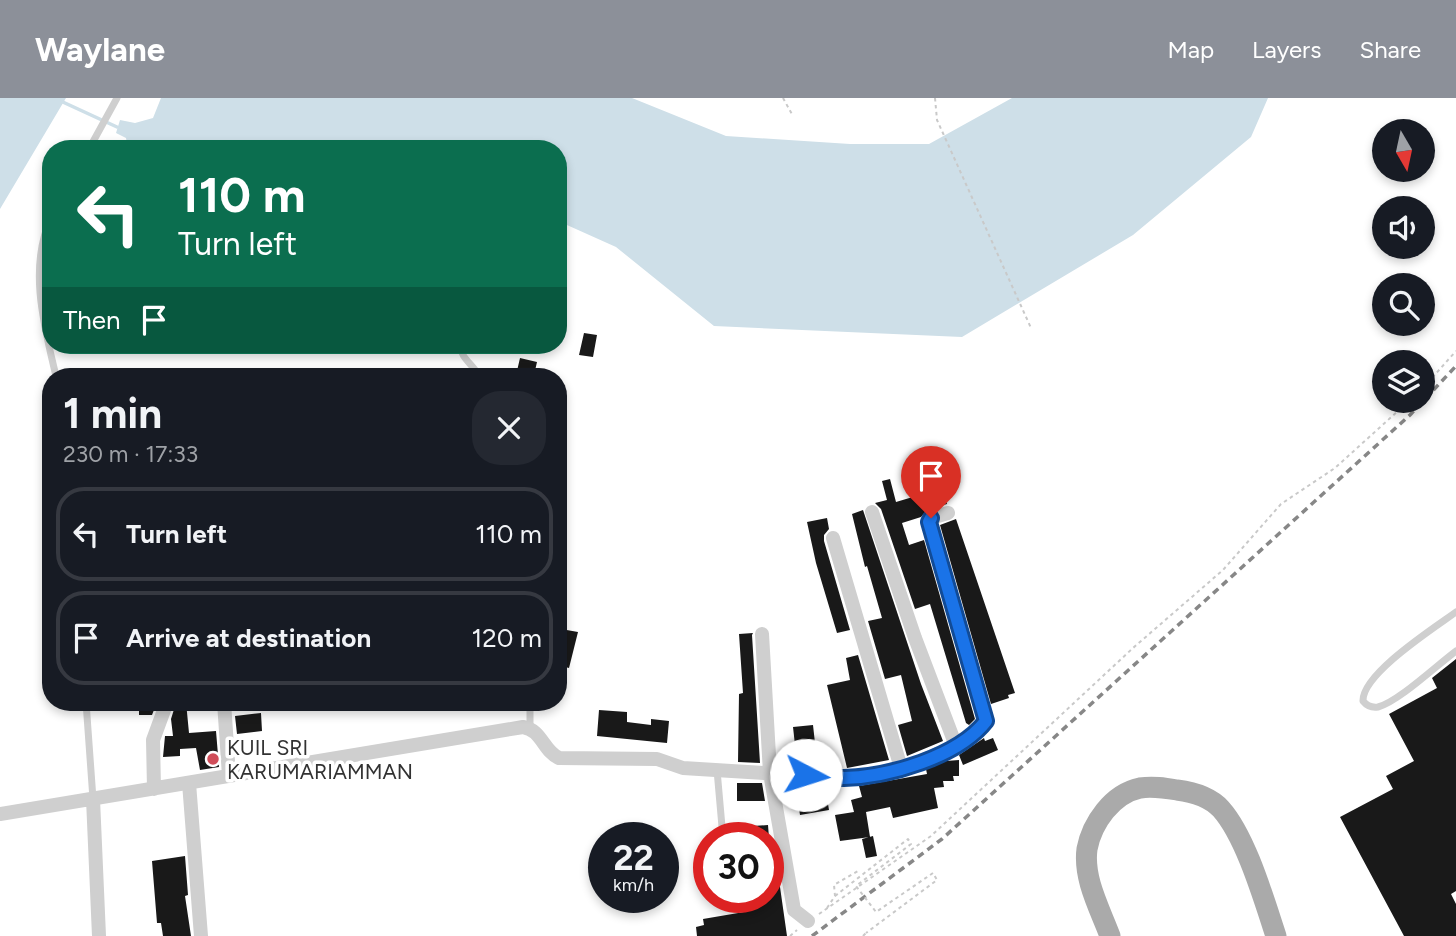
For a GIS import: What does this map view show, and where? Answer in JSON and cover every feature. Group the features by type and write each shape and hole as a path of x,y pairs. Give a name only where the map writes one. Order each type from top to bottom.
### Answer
{"main road":[{"path":"1110,936 1088,878 1087,852 1092,829 1101,814 1117,800 1138,789 1160,787 1196,794 1220,809 1254,869 1276,936"}],"street":[{"path":"872,512 956,746"},
{"path":"0,814 523,727 536,732 554,756 559,758 657,759 683,768 844,778 917,764 956,746 979,730 986,721 929,522 931,518 948,513"},
{"path":"833,538 901,768"},
{"path":"762,634 770,773 794,910 808,921"},
{"path":"154,789 153,740 164,711"},
{"path":"225,711 229,776"},
{"path":"189,783 201,936"},
{"path":"93,799 99,936"}],"lane":[{"path":"94,140 117,98"},
{"path":"42,244 42,302"},
{"path":"462,354 474,368"},
{"path":"1456,612 1370,680 1364,691 1363,701 1369,707 1390,702 1456,651"},
{"path":"87,711 93,799"},
{"path":"530,711 530,728"},
{"path":"717,769 722,822"}],"path":[{"path":"783,98 793,116"},
{"path":"935,98 937,120 1031,328"},
{"path":"1435,375 1456,351"},
{"path":"808,921 931,836 1133,648 1223,570 1281,504 1335,468 1396,413"},
{"path":"827,909 835,896 908,839 911,844 856,886 876,912 933,873 937,880 865,935"},
{"path":"835,896 834,885 858,871"}],"shaded area":[{"path":"0,98 66,98 0,209"},
{"path":"161,98 632,98 726,136 850,144 929,144 1012,98 1268,98 1251,137 1133,235 962,337 714,326 616,247 567,225 567,140 126,140 116,133 120,120 135,123 153,118"}],"building":[{"path":"584,333 597,335 593,357 579,355"},
{"path":"520,358 537,362 536,368 518,368"},
{"path":"890,479 896,502 943,488 947,504 928,509 921,517 902,523 909,545 924,540 975,719 969,725 966,723 930,604 915,609 881,509 875,503 887,500 882,481"},
{"path":"863,510 921,684 943,741 907,756 898,725 912,721 901,675 885,679 868,621 882,618 867,566 865,567 852,514"},
{"path":"827,518 829,529 824,535 824,541 850,630 837,633 807,522"},
{"path":"956,519 1015,693 991,704 940,525"},
{"path":"567,630 578,632 567,667"},
{"path":"753,633 760,763 738,762 739,694 743,693 739,634"},
{"path":"858,655 889,760 847,768 827,685 850,680 846,658"},
{"path":"1456,659 1456,891 1451,894 1456,904 1456,936 1404,936 1340,817 1393,789 1386,776 1414,761 1389,714 1437,688 1432,678"},
{"path":"599,710 627,712 627,722 651,725 651,719 669,721 667,743 597,736"},
{"path":"139,711 154,711 152,715 139,715"},
{"path":"174,711 187,711 189,733 216,731 219,767 200,770 196,748 180,749 180,756 163,757 165,736 173,736 171,719"},
{"path":"261,713 262,731 237,734 235,716"},
{"path":"813,725 817,761 797,763 793,727"},
{"path":"984,738 985,741 993,738 998,750 963,765 959,755"},
{"path":"959,760 959,776 953,776 954,781 943,781 944,787 934,788 938,808 893,818 890,807 866,812 870,837 840,841 835,815 854,812 851,800 862,797 859,786 927,774 926,769 946,761"},
{"path":"737,783 762,783 765,801 737,801"},
{"path":"825,786 829,810 800,815 796,790"},
{"path":"873,836 877,856 866,858 862,839"},
{"path":"185,856 188,895 185,896 191,936 163,936 161,923 157,923 152,861"},
{"path":"738,913 784,913 787,936 697,936 696,927 704,925 703,919"}],"waterway":[{"path":"54,98 117,127"}],"railway":[{"path":"812,936 942,839 1410,415 1456,366"}],"place":[{"name":"KUIL SRI KARUMARIAMMAN","path":"213,759"}],"route":[{"path":"806,775 844,778 917,764 952,749 979,730 986,721 929,522 931,518"}]}
